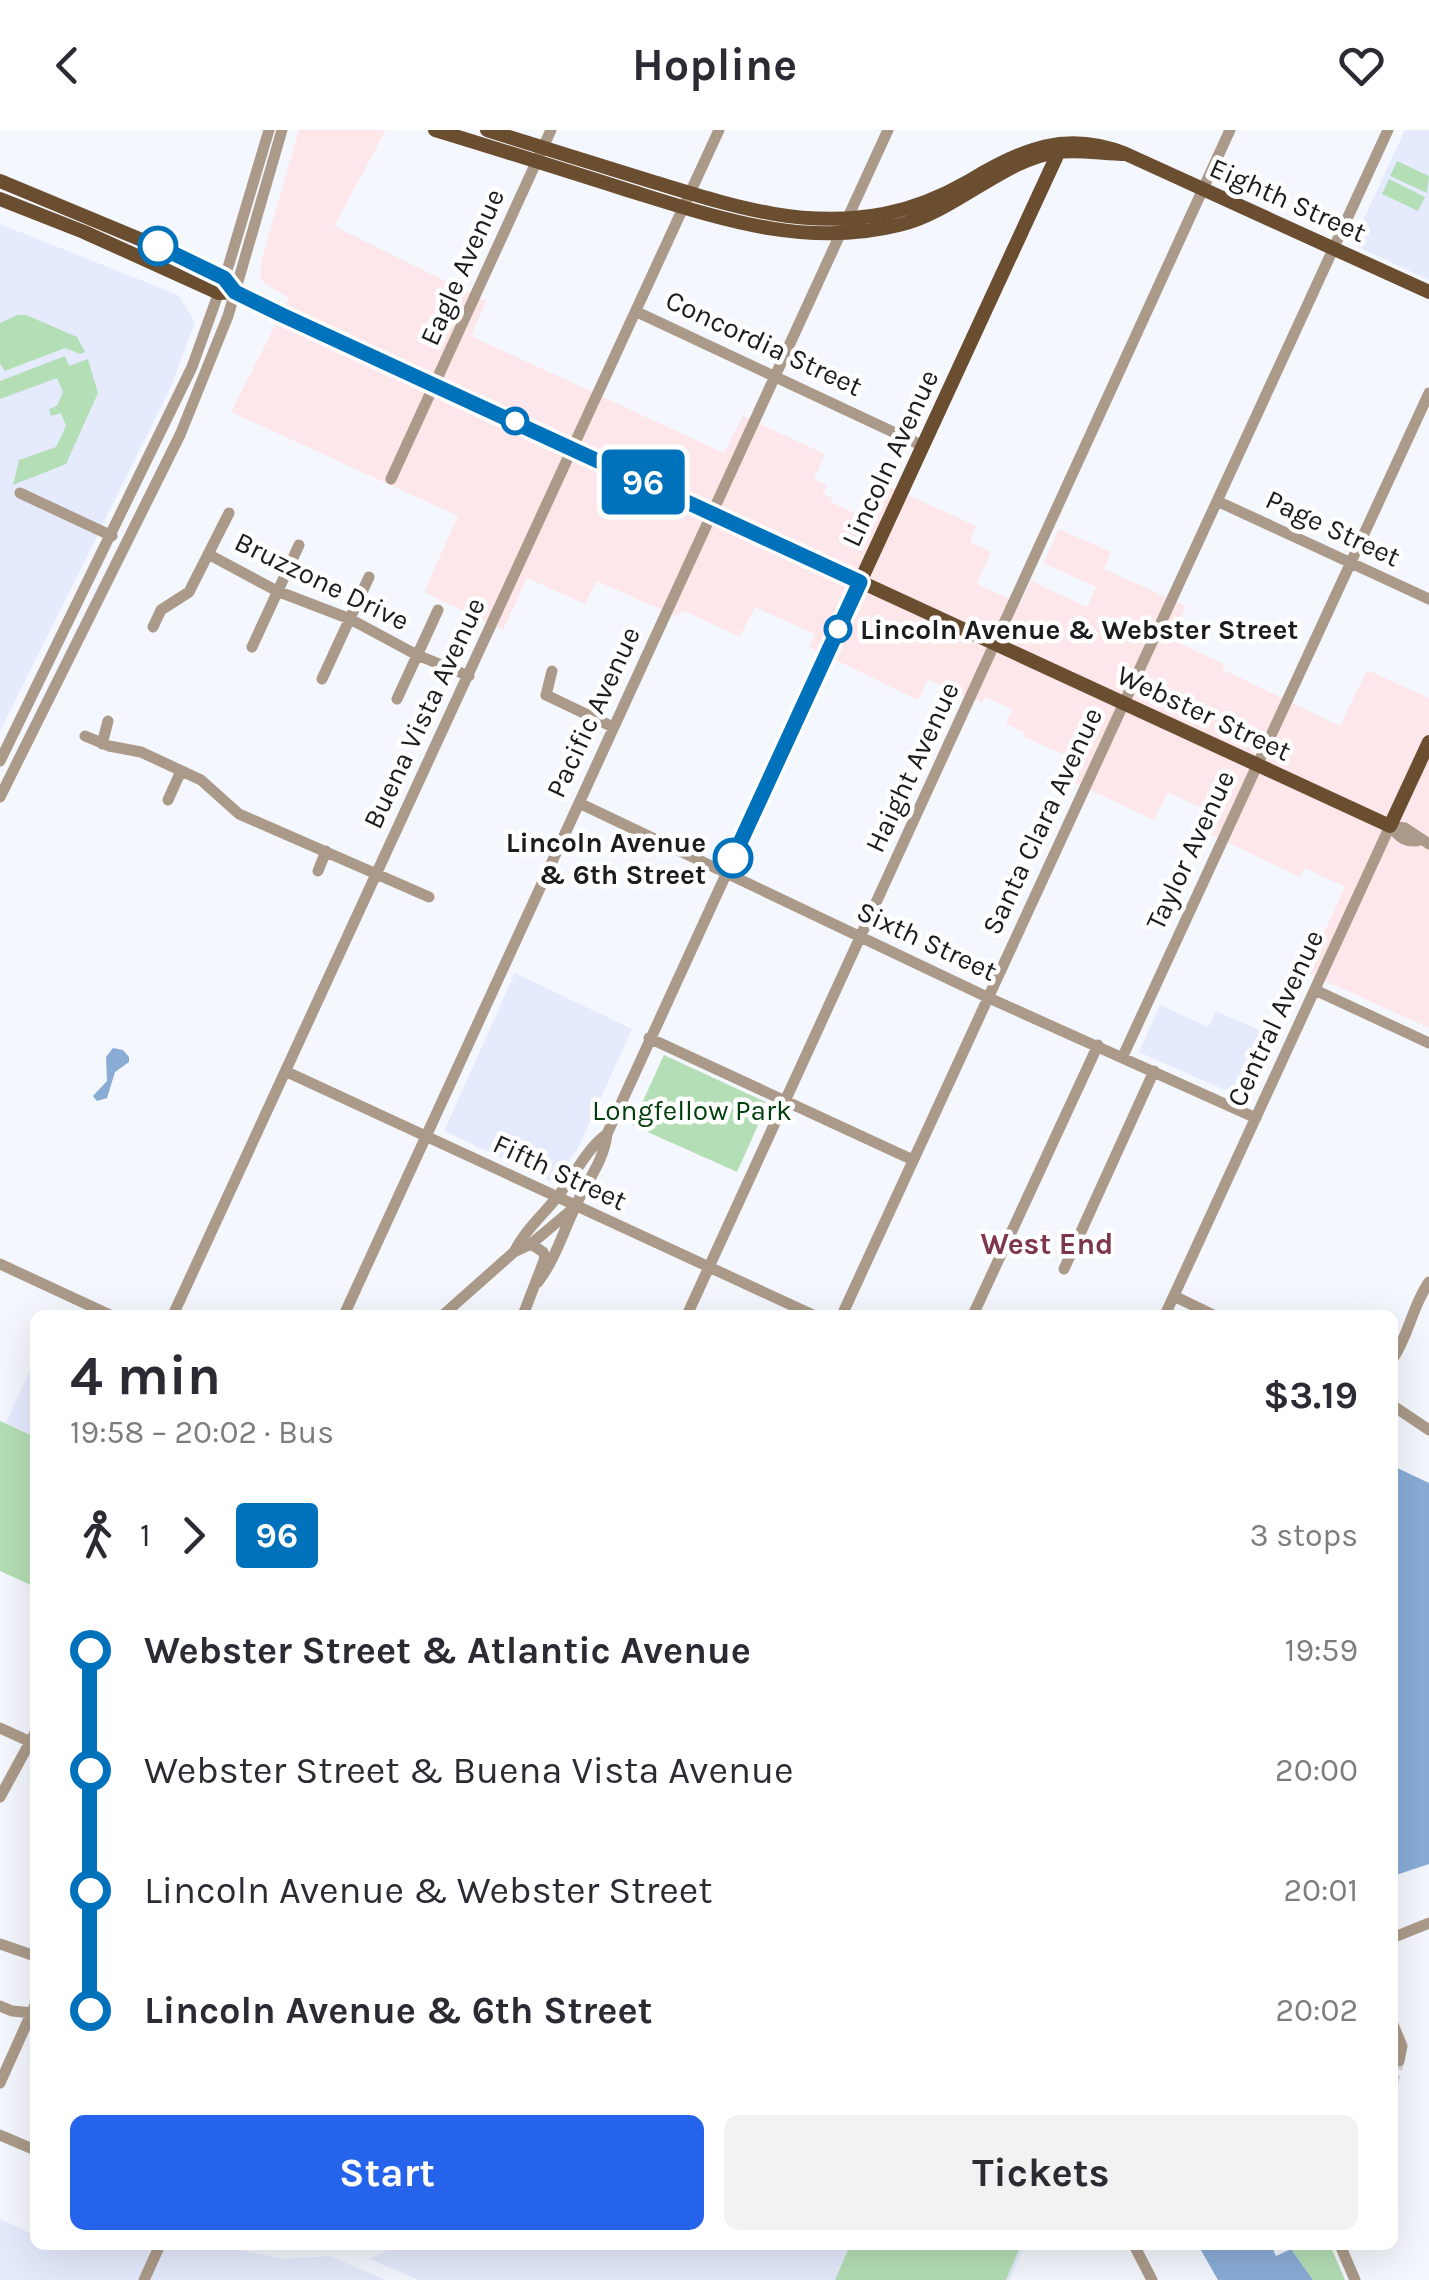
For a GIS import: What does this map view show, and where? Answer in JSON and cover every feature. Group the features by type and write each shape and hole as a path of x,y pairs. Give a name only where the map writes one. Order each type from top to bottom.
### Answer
{"main road":[{"path":"435,130 540,155 687,200 779,217 847,218 884,214 928,200 967,182 1028,143 1068,132"},
{"path":"487,130 540,155"},
{"name":"Eighth Street","path":"1068,132 1109,143 1429,292"},
{"name":"Lincoln Avenue","path":"860,582 1068,132"},
{"path":"687,200 737,224 776,232 840,234 900,225 929,215 1016,167 1058,152"},
{"name":"Eighth Street","path":"1058,152 1126,154"},
{"name":"Webster Street","path":"0,181 117,228 224,278 235,292 1390,826"},
{"name":"Webster Street","path":"0,200 84,232 219,293 235,292"},
{"name":"Central Avenue","path":"1390,826 1429,742"}],"street":[{"path":"0,762 192,367 269,130"},
{"path":"0,796 4,780 180,435 235,292 282,130"},
{"name":"Eagle Avenue","path":"391,480 551,130"},
{"name":"Buena Vista Avenue","path":"175,1310 719,130"},
{"name":"Pacific Avenue","path":"346,1310 888,130"},
{"name":"Haight Avenue","path":"689,1310 1230,130"},
{"name":"Santa Clara Avenue","path":"844,1310 1388,130"},
{"name":"Concordia Street","path":"637,312 923,446"},
{"name":"Taylor Avenue","path":"1123,1056 1429,392"},
{"path":"20,493 112,536"},
{"name":"Page Street","path":"1217,501 1429,599"},
{"path":"152,626 161,610 189,592 229,513"},
{"path":"252,647 299,545"},
{"name":"Bruzzone Drive","path":"208,554 277,592 350,619 418,655 469,676"},
{"path":"322,679 369,577"},
{"name":"Lincoln Avenue","path":"524,1310 552,1264 650,1038 860,582"},
{"path":"397,699 438,610"},
{"path":"552,671 546,695 614,727"},
{"path":"102,744 108,721"},
{"path":"84,736 141,752 182,771 201,780 238,814 430,898"},
{"path":"168,800 182,771"},
{"name":"Sixth Street","path":"578,803 988,998 1256,1118"},
{"name":"Webster Street","path":"1390,826 1416,833 1425,842"},
{"name":"Central Avenue","path":"1167,1310 1390,826"},
{"path":"318,871 326,852"},
{"path":"1315,990 1429,1043"},
{"path":"650,1038 914,1160"},
{"path":"975,1310 1098,1045"},
{"path":"1064,1269 1154,1071"},
{"name":"Fifth Street","path":"286,1072 802,1310"},
{"name":"Lincoln Avenue","path":"514,1252 523,1234 556,1199 594,1144 607,1134"},
{"path":"449,1310 514,1252 531,1244 574,1207 587,1156"},
{"path":"531,1244 545,1258 538,1282"},
{"path":"0,1264 99,1310"},
{"path":"1398,1351 1418,1297 1429,1282"},
{"path":"1174,1296 1203,1310"},
{"path":"1398,1410 1429,1430"},
{"path":"0,1728 30,1739"},
{"path":"0,1797 30,1747"},
{"path":"1398,1936 1429,1923"},
{"path":"0,1944 30,1954"},
{"path":"0,2006 30,2011"},
{"path":"0,2082 30,2019"},
{"path":"1398,2036 1402,2046 1400,2061"},
{"path":"0,2135 30,2148"},
{"path":"144,2280 158,2250"},
{"path":"1137,2250 1152,2280"},
{"path":"1342,2250 1355,2280"}],"shaded area":[{"path":"299,130 386,130 334,226 486,301 471,336 724,453 743,416 825,454 814,479 827,485 823,494 832,498 831,502 867,519 884,484 976,526 970,542 991,552 977,584 1020,604 1031,581 1087,607 1096,587 1043,563 1059,529 1111,552 1104,569 1186,606 1172,640 1224,664 1222,669 1340,726 1367,670 1429,698 1429,1028 1306,972 1345,887 1305,868 1300,877 1212,835 1220,817 1168,792 1154,820 1075,783 1083,763 1024,737 1025,733 1006,724 1012,709 985,697 982,703 928,679 918,700 809,647 815,634 755,607 740,637 682,610 678,617 596,581 585,604 527,578 503,630 424,592 458,516 231,412 289,298 264,283 260,276"},
{"path":"1405,130 1429,130 1429,280 1352,244"},
{"path":"0,224 178,295 195,322 170,389 0,731"},
{"path":"515,973 632,1029 577,1150 554,1183 444,1131"},
{"path":"1160,1005 1208,1027 1216,1011 1273,1036 1245,1099 1139,1052"},
{"path":"30,1370 30,1435 6,1423"},
{"path":"0,2219 30,2233 30,2250 238,2250 284,2259 330,2256 386,2280 0,2280"},
{"path":"388,2250 1023,2250 1010,2280 419,2280 369,2259"}],"green space":[{"path":"1397,161 1429,176 1427,193 1390,176"},
{"path":"1389,179 1425,197 1418,211 1382,194"},
{"path":"26,315 77,337 85,352 65,348 5,371 0,364 0,323"},
{"path":"65,356 69,366 88,359 98,393 66,464 13,485 19,460 56,447 66,426 61,413 51,416 49,409 57,406 63,392 57,378 0,399 0,381"},
{"name":"Longfellow Park","path":"664,1055 768,1103 737,1172 632,1125"},
{"path":"0,1421 30,1435 30,1585 0,1571"},
{"path":"848,2250 1019,2250 1006,2280 835,2280"},
{"path":"1292,2250 1332,2250 1345,2280 1313,2280"}],"water":[{"path":"113,1048 123,1050 129,1062 115,1072 107,1098 97,1101 93,1096 107,1081 106,1057"},
{"path":"1398,1468 1429,1483 1429,1864 1398,1874"},
{"path":"1201,2250 1273,2250 1276,2256 1292,2250 1313,2280 1218,2280"}],"bus line":[{"name":"96","path":"158,246 224,278 235,292 282,315 860,582 733,858"}],"place":[{"name":"Lincoln Avenue & Webster Street","path":"838,629"},
{"name":"Lincoln Avenue & 6th Street","path":"733,858"}],"district":[{"name":"West End","path":"1047,1244"}]}
